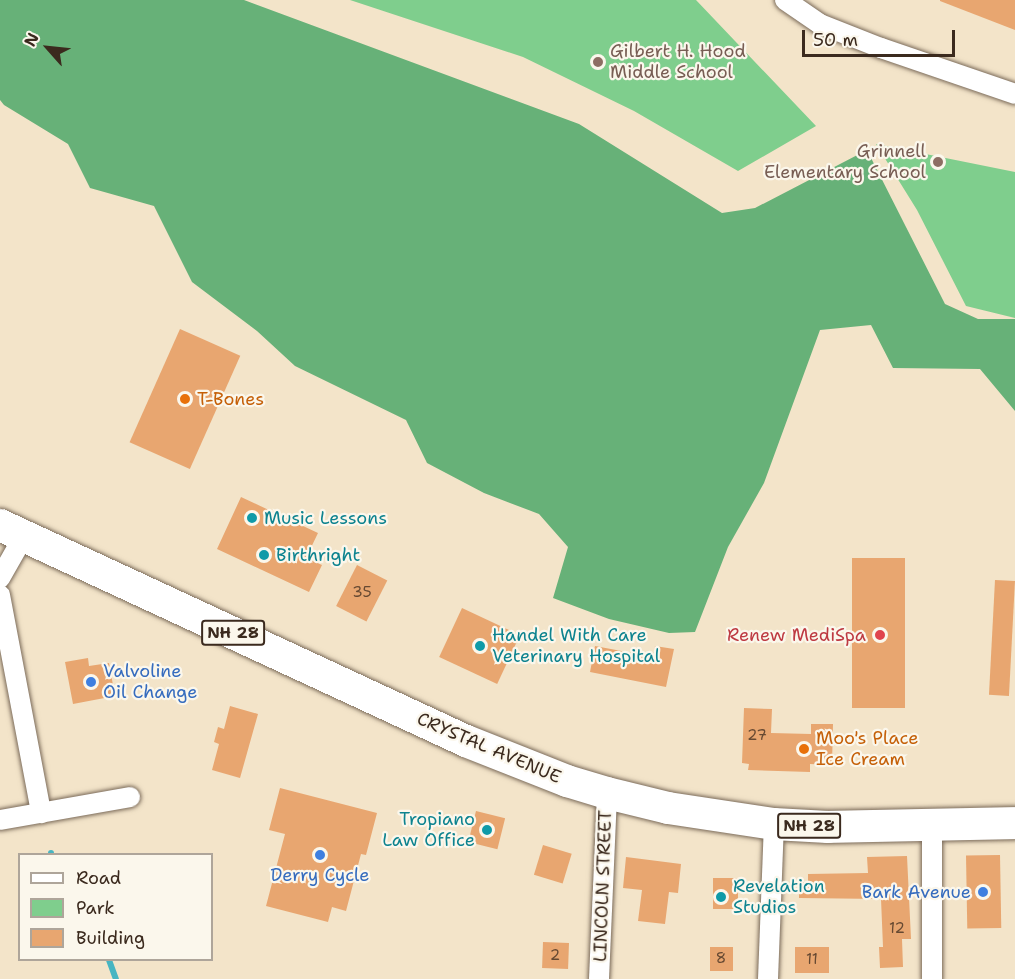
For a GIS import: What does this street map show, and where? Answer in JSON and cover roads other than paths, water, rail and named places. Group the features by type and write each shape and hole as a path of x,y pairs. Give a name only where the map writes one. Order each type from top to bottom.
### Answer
{"main road":[{"name":"CRYSTAL AVENUE","path":"12,530 466,741 556,777 606,793 668,808 774,824 828,827 1015,823"}],"street":[{"path":"785,0 820,24 881,48 1015,94"},
{"path":"0,578 12,530"},
{"path":"0,595 41,813"},
{"name":"LINCOLN STREET","path":"599,979 606,793"},
{"path":"0,820 130,797"},
{"path":"768,979 774,824"},
{"path":"932,826 932,979"}],"waterway":[{"path":"109,961 116,979"}],"place":[{"name":"Gilbert H. Hood Middle School","path":"598,62"},
{"name":"Grinnell Elementary School","path":"938,162"},
{"name":"T-Bones","path":"185,399"},
{"name":"Music Lessons","path":"252,518"},
{"name":"Birthright","path":"264,555"},
{"name":"Renew MediSpa","path":"880,635"},
{"name":"Handel With Care Veterinary Hospital","path":"480,646"},
{"name":"Valvoline Oil Change","path":"91,682"},
{"name":"Moo's Place Ice Cream","path":"804,749"},
{"name":"Tropiano Law Office","path":"487,830"},
{"name":"Derry Cycle","path":"320,855"},
{"name":"Bark Avenue","path":"983,892"},
{"name":"Revelation Studios","path":"721,897"}]}
